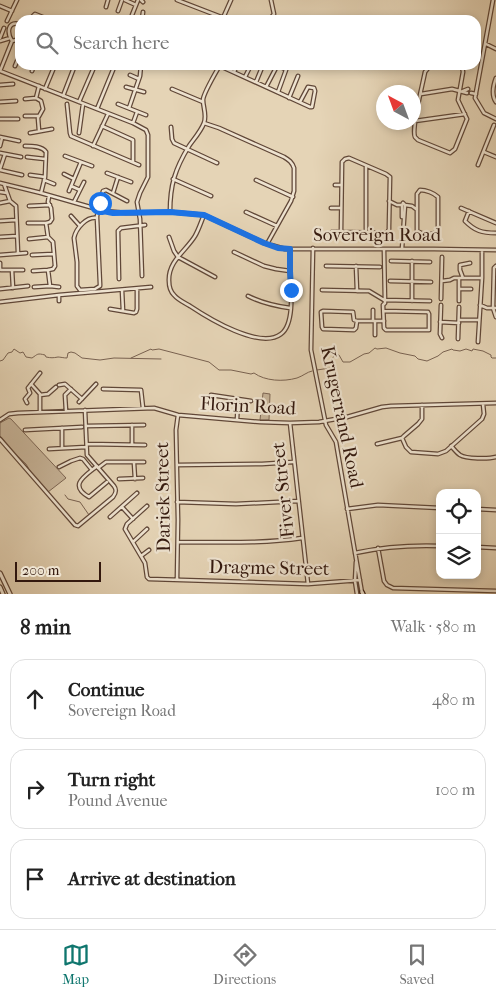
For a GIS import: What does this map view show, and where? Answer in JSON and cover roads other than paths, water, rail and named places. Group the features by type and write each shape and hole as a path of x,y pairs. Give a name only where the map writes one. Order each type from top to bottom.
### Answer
{"street":[{"path":"7,21 17,0"},
{"path":"106,7 108,0"},
{"path":"118,11 124,0 136,5"},
{"path":"177,0 215,15"},
{"path":"192,6 195,0"},
{"path":"224,15 231,0"},
{"path":"271,0 273,15"},
{"path":"481,68 493,0"},
{"path":"133,15 136,5 141,1"},
{"path":"0,6 11,13"},
{"path":"11,13 12,24 9,31 11,40 0,71 133,123 146,130 148,135 148,177 138,197 137,206 140,219 142,276"},
{"path":"4,28 0,40 15,40"},
{"path":"486,44 496,50"},
{"path":"45,89 53,70"},
{"path":"63,96 73,70"},
{"path":"79,102 93,70"},
{"path":"97,109 113,70"},
{"path":"129,108 139,79 140,70"},
{"path":"170,212 173,179 187,149 204,123 204,96 217,70"},
{"path":"230,70 310,107 312,107 315,89 308,87 300,102"},
{"path":"245,77 248,70"},
{"path":"256,82 261,70"},
{"path":"266,87 274,70"},
{"path":"278,92 286,70"},
{"path":"427,70 421,94 452,89 476,92"},
{"path":"414,130 417,139 450,153 456,149 467,121 458,101 462,70"},
{"path":"481,70 476,101 484,113 496,119"},
{"path":"130,75 139,79"},
{"path":"289,98 298,76"},
{"path":"496,78 493,93 496,102"},
{"path":"0,85 13,84"},
{"path":"36,98 38,86"},
{"path":"126,86 144,92"},
{"path":"172,89 203,102"},
{"path":"24,98 36,98 42,102 43,109 37,121 39,131"},
{"path":"0,102 16,101"},
{"path":"67,104 70,135 139,165"},
{"path":"79,133 83,104"},
{"path":"118,104 146,115"},
{"path":"133,123 138,112"},
{"path":"93,146 108,114"},
{"path":"421,120 464,114"},
{"path":"25,116 39,116"},
{"path":"0,119 18,119"},
{"path":"204,123 284,157 291,162 294,168 293,196 268,244"},
{"path":"102,126 133,140 133,162"},
{"path":"478,165 494,126"},
{"path":"170,127 174,143 217,163"},
{"path":"30,134 52,129"},
{"path":"0,146 1,137 19,141"},
{"path":"25,146 44,149 46,152 45,178 41,193"},
{"path":"0,152 21,158"},
{"path":"483,152 496,157"},
{"path":"5,154 0,169 22,175"},
{"path":"65,156 92,166"},
{"path":"27,157 46,159"},
{"path":"332,232 384,233 388,232 389,229 390,177 349,158 343,160 341,168 341,232"},
{"path":"69,191 81,162"},
{"path":"366,166 366,233"},
{"path":"107,173 131,182"},
{"path":"64,174 74,179"},
{"path":"30,175 45,178 54,184"},
{"path":"113,193 118,178"},
{"path":"173,179 211,196"},
{"path":"256,180 293,196"},
{"path":"74,202 84,182"},
{"name":"Sovereign Road","path":"0,183 113,213 170,212 204,215 278,248 496,250"},
{"path":"4,184 10,201 16,206 18,253"},
{"path":"335,185 341,185"},
{"path":"7,192 12,186"},
{"path":"71,186 80,190"},
{"path":"97,218 91,218 80,226 74,234 78,288 80,290 98,288 100,284 97,218 104,190 127,201"},
{"path":"420,190 437,196 438,229 436,232 422,234 418,231 416,209 417,194 420,190"},
{"path":"0,192 7,192"},
{"path":"28,223 50,222 52,219 51,196"},
{"path":"0,202 10,201"},
{"path":"389,201 397,205"},
{"path":"389,208 416,201"},
{"path":"29,206 50,205"},
{"path":"405,205 416,209"},
{"path":"402,249 405,205"},
{"path":"331,208 341,208"},
{"path":"461,208 496,223"},
{"path":"468,211 465,221 467,224 482,233 496,233"},
{"path":"246,212 277,226"},
{"path":"204,215 195,235 170,269 169,284 171,291 178,299 204,316 228,328 249,336 262,338 274,338 285,331 290,308 290,249"},
{"path":"71,216 80,226"},
{"path":"0,221 16,220"},
{"path":"33,271 52,270 54,268 52,241 48,237 46,222"},
{"path":"119,279 118,231 121,228 145,225"},
{"path":"0,237 17,236"},
{"path":"29,239 48,237"},
{"path":"169,237 178,257 215,278"},
{"name":"Krugerrand Road","path":"313,248 311,350 326,426 336,442 362,593"},
{"path":"384,249 383,305 384,328 386,330 429,330 428,312 384,311"},
{"path":"478,342 482,250"},
{"path":"234,252 270,268 290,271"},
{"path":"0,255 26,253"},
{"path":"32,255 54,254"},
{"path":"441,299 442,257"},
{"path":"392,262 430,262"},
{"path":"412,262 412,301"},
{"path":"0,263 1,269 23,270"},
{"path":"463,278 460,265 470,263"},
{"path":"326,266 380,267"},
{"path":"356,266 357,291"},
{"path":"496,266 494,268 494,308 496,317"},
{"path":"12,270 14,288"},
{"path":"48,270 50,286"},
{"path":"459,278 459,301"},
{"path":"442,280 482,278"},
{"path":"390,281 430,282"},
{"path":"0,289 28,286"},
{"path":"34,287 59,287"},
{"path":"0,302 150,287"},
{"path":"110,309 136,312 137,288"},
{"path":"459,289 470,289"},
{"path":"122,290 123,310"},
{"path":"322,290 371,292 386,304 388,311"},
{"path":"58,301 59,296"},
{"path":"248,296 259,302 290,308"},
{"path":"384,302 430,301"},
{"path":"441,305 440,334 442,338"},
{"path":"480,305 494,308"},
{"path":"458,339 459,307"},
{"path":"373,310 375,335"},
{"path":"351,311 354,313 354,320 356,321 356,328 354,330 323,329 322,312 351,311"},
{"path":"440,322 479,320"},
{"path":"356,321 384,321"},
{"path":"27,403 24,399 30,393 27,388 40,373"},
{"path":"31,384 40,394 40,412"},
{"path":"40,394 48,394 64,384 80,400 96,384"},
{"path":"103,388 141,390 143,408"},
{"path":"66,411 65,396 71,389"},
{"path":"211,395 251,401"},
{"path":"237,420 238,400"},
{"name":"Florin Road","path":"0,420 13,413 158,408 178,415 290,423 325,421 382,407 496,403"},
{"path":"402,438 406,447 416,453 441,454 482,419 484,414 483,404"},
{"path":"377,444 402,438 420,422 422,405"},
{"path":"0,439 77,526 81,525 116,494 114,486 87,455 84,426 85,410"},
{"name":"Dariek Street","path":"177,580 178,502 176,430 178,415"},
{"name":"Fiver Street","path":"290,423 308,584"},
{"path":"132,425 132,445"},
{"path":"25,430 84,426 144,425"},
{"path":"62,428 62,448"},
{"path":"49,449 145,445"},
{"path":"451,446 464,457 496,458"},
{"path":"59,467 80,458 92,470"},
{"path":"107,482 90,497 79,487 78,483 92,470 106,462 144,462"},
{"path":"134,462 135,479"},
{"path":"177,465 294,462"},
{"path":"119,479 143,478"},
{"path":"110,517 137,493"},
{"path":"178,502 236,504 298,501"},
{"path":"348,509 386,505 436,508"},
{"path":"122,506 133,519"},
{"path":"147,506 127,524 125,529 141,556 149,550"},
{"path":"481,509 496,510"},
{"path":"132,542 147,530"},
{"path":"178,542 261,542 302,538"},
{"path":"355,552 378,548 436,546"},
{"path":"481,547 496,548"},
{"path":"378,548 384,581 393,588 496,591"},
{"name":"Dragme Street","path":"141,556 149,579 308,584 360,580"},
{"name":"Krugerrand Road","path":"356,560 355,581 357,594"},
{"path":"0,574 10,594"},
{"path":"0,587 3,594"}],"waterway":[{"path":"317,370 330,368 335,355 339,355 343,362 350,362 375,348 386,348 427,361 452,349 483,351 491,355 492,358 496,358"},
{"path":"0,361 14,349 20,353 23,352 26,357 32,358 39,354 49,358 67,358 68,353 71,352 82,358 100,360 114,358 161,359"},
{"path":"131,358 151,349 159,349 209,362 219,370 254,373 263,378 274,380 297,378 312,371"},
{"path":"65,495 68,499 80,502 89,515"}]}
